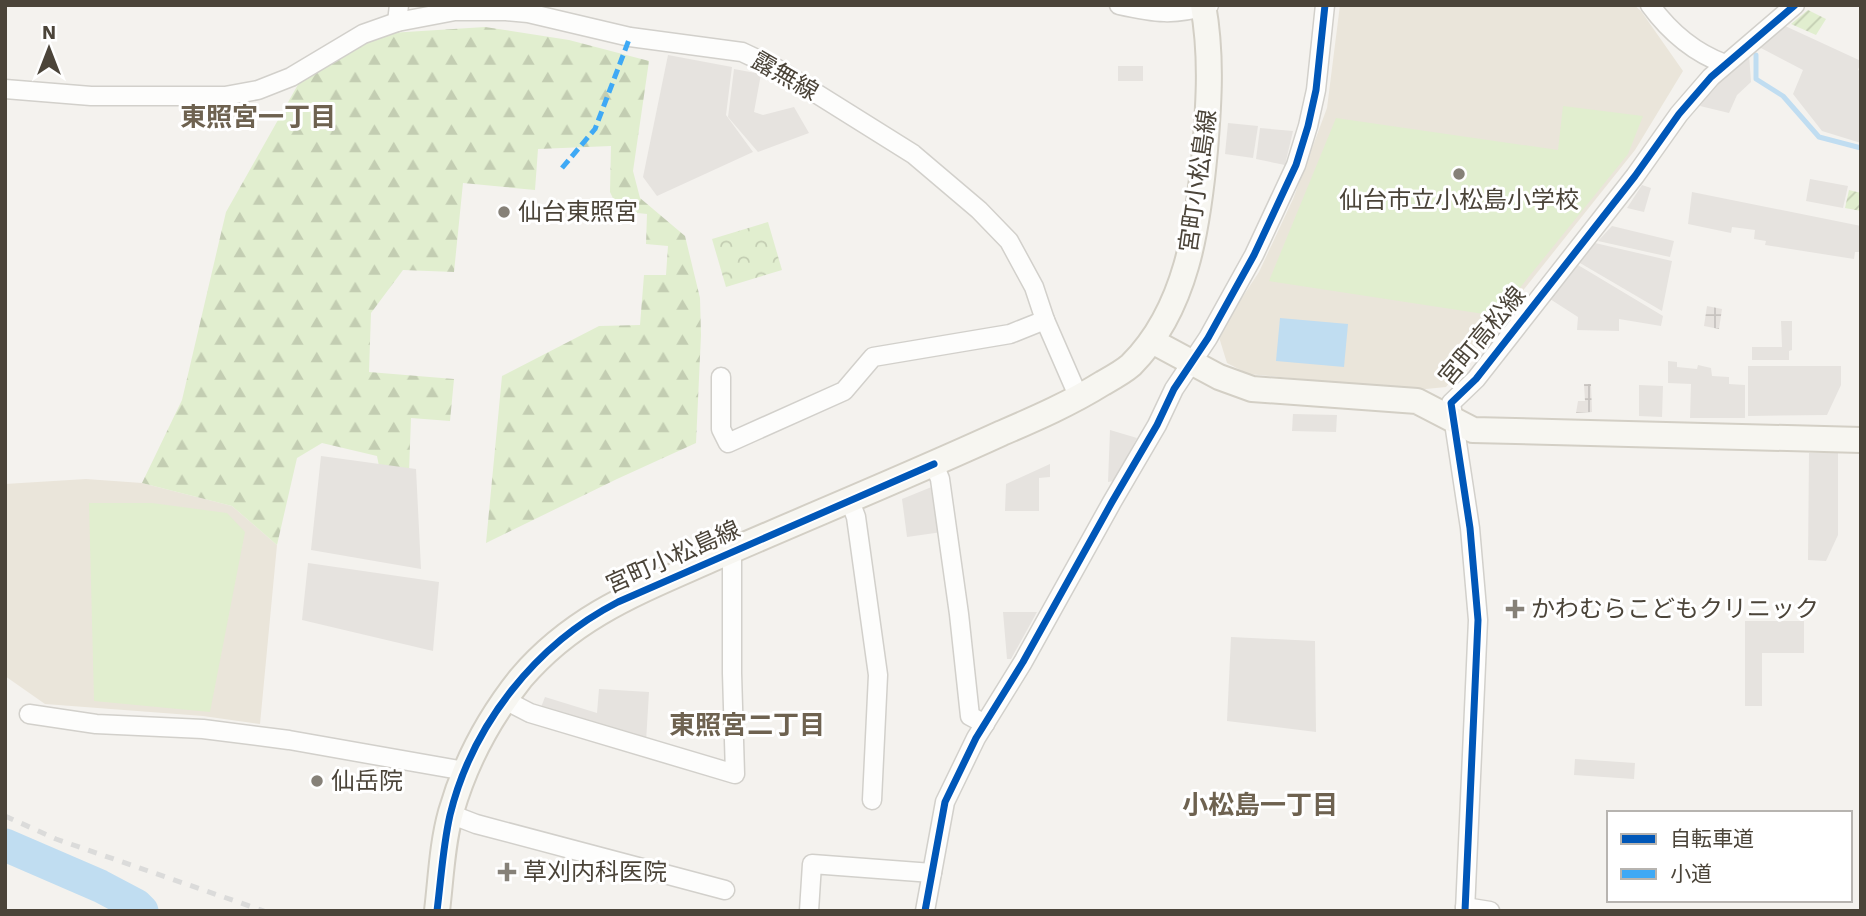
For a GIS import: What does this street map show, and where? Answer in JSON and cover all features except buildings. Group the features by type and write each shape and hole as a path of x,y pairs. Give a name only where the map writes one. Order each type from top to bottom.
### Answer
{"street":[{"path":"1119,5 1152,13 1187,12 1205,6"},
{"path":"925,911 945,802 976,738 1024,662 1157,425 1174,388 1208,338 1254,255 1296,165 1316,90 1325,5"},
{"path":"1650,5 1692,48 1725,64"},
{"name":"宮町高松線","path":"1465,909 1478,620 1470,528 1451,403 1476,379 1635,176 1679,114 1711,77 1795,5"},
{"name":"宮町小松島線","path":"438,911 450,814 465,771 494,715 522,678 544,654 579,625 599,612 732,551 1079,398 1128,368 1152,341 1168,313 1185,272 1199,206 1208,113 1209,69 1205,6"},
{"name":"露無線","path":"5,89 92,96 225,96 258,90 291,78 398,14 455,11 517,12 630,37 742,52 774,66 913,154 979,210 1009,240 1034,287 1045,320 1079,398"},
{"path":"721,377 721,429 728,443 844,391 873,357 1010,334 1045,320"},
{"path":"1152,341 1219,377 1252,389 1417,401 1473,430 1861,440"},
{"path":"934,464 940,479 970,716 985,724"},
{"path":"850,501 856,517 878,675 872,800"},
{"path":"505,700 530,713 735,774 732,551"},
{"path":"29,714 96,724 203,730 289,740 465,771"},
{"path":"450,814 476,824 725,890"},
{"path":"809,911 812,864 932,873"},
{"path":"1465,909 1490,911"}],"shaded area":[{"name":"仙台市立小松島小学校","path":"1340,5 1634,5 1683,71 1635,150 1446,387 1416,390 1248,374 1227,363 1218,334 1259,272 1293,199 1327,108"},
{"path":"1783,25 1861,61 1858,70 1861,71 1861,143 1822,131 1793,94 1803,70 1759,47"},
{"path":"1749,54 1751,82 1737,95 1729,113 1700,106 1720,79"},
{"path":"668,55 732,67 726,115 753,152 657,196 643,177"},
{"path":"1118,66 1143,66 1143,81 1118,81"},
{"path":"734,69 761,74 754,112 763,115 794,107 809,133 758,152 728,117"},
{"path":"1228,123 1258,126 1253,158 1225,154"},
{"path":"1260,128 1293,131 1285,165 1256,159"},
{"path":"1810,179 1848,186 1843,208 1806,201"},
{"path":"1642,185 1651,188 1644,212 1627,208"},
{"path":"1692,192 1861,226 1861,252 1855,252 1854,259 1765,245 1766,241 1754,239 1755,230 1732,227 1731,233 1688,224"},
{"path":"1612,226 1674,241 1670,257 1598,241"},
{"path":"1595,243 1672,261 1662,311 1580,263"},
{"path":"1578,265 1663,316 1661,326 1619,319 1619,331 1577,330 1578,317 1550,299"},
{"path":"1707,306 1722,309 1719,329 1704,326"},
{"path":"1781,321 1792,321 1792,350 1789,351 1789,360 1752,360 1752,347 1782,347"},
{"path":"1668,361 1677,362 1677,367 1697,369 1698,365 1711,368 1712,376 1729,377 1729,384 1745,385 1745,418 1690,418 1691,384 1668,383"},
{"path":"1748,366 1841,366 1841,385 1827,415 1748,416"},
{"path":"1584,384 1591,384 1592,412 1576,413 1578,401 1585,401"},
{"path":"1639,385 1663,386 1662,417 1639,416"},
{"path":"1293,414 1337,415 1336,432 1292,431"},
{"path":"1110,430 1137,438 1114,481 1108,482"},
{"path":"1809,453 1838,453 1838,535 1826,561 1808,560"},
{"path":"321,456 416,469 421,569 311,550"},
{"path":"1050,464 1050,477 1039,478 1039,511 1005,511 1006,484"},
{"path":"86,479 142,483 232,506 277,545 260,724 203,716 45,704 5,676 5,484"},
{"path":"934,486 942,532 907,537 902,499"},
{"path":"308,563 439,582 433,651 302,620"},
{"path":"1003,612 1037,612 1011,659 1007,659"},
{"path":"1745,621 1804,621 1804,653 1762,653 1762,706 1745,706"},
{"path":"1231,637 1315,641 1316,732 1227,721"},
{"path":"599,689 649,692 646,742 540,710 545,697 597,713"},
{"path":"1575,759 1635,763 1634,779 1574,775"}],"green space":[{"path":"1808,10 1826,19 1816,35 1791,24"},
{"path":"485,27 569,40 649,61 633,171 640,198 685,236 700,298 696,443 486,543 502,376 599,326 640,325 644,275 666,275 668,246 646,244 647,214 619,211 610,192 611,146 538,149 535,190 463,183 454,272 403,270 371,313 369,372 454,379 450,421 411,418 408,499 386,501 377,456 322,443 297,458 277,545 232,506 142,483 182,400 226,212 300,81 350,47 390,33"},
{"path":"1563,106 1643,116 1628,154 1497,316 1269,281 1336,118 1558,150"},
{"path":"1849,190 1861,193 1861,211 1845,208"},
{"path":"768,222 782,270 726,287 712,239"},
{"path":"89,503 152,503 227,513 245,532 210,712 94,701"}],"water":[{"path":"1280,318 1348,324 1344,367 1276,361"}],"waterway":[{"path":"1756,55 1756,79 1783,96 1819,137 1861,148"},
{"path":"5,845 100,886 142,911"}],"railway":[{"path":"5,816 56,839 264,911"}],"marked path":[{"path":"562,168 595,129 630,37"}],"cycle path":[{"path":"925,911 945,802 976,738 1023,662 1157,425 1174,389 1208,338 1254,255 1296,165 1316,90 1325,5"},
{"path":"1465,911 1478,620 1470,528 1451,403 1476,379 1635,176 1679,114 1711,77 1795,5"},
{"path":"437,911 450,815 474,750 491,719 512,690 560,640 618,602 934,464"}],"place":[{"name":"仙台市立小松島小学校","path":"1459,174"},
{"name":"仙台東照宮","path":"504,212"},
{"name":"かわむらこどもクリニック","path":"1515,609"},
{"name":"仙岳院","path":"317,781"},
{"name":"草刈内科医院","path":"507,872"}],"district":[{"name":"東照宮一丁目","path":"258,117"},
{"name":"東照宮二丁目","path":"747,725"},
{"name":"小松島一丁目","path":"1260,805"}]}
